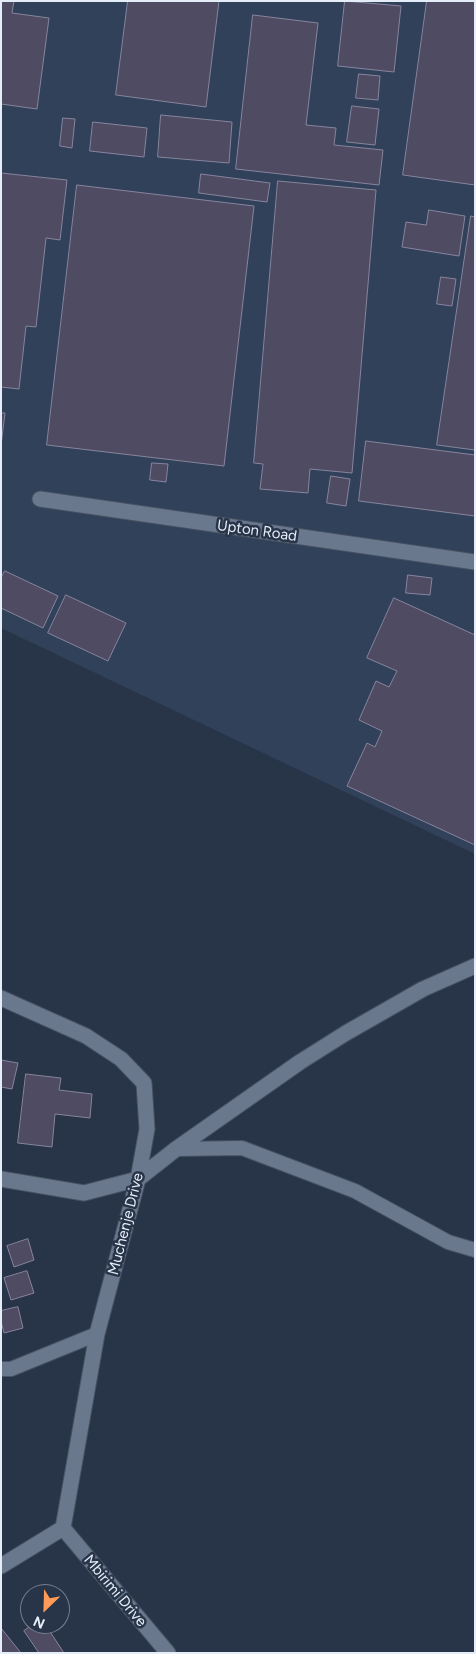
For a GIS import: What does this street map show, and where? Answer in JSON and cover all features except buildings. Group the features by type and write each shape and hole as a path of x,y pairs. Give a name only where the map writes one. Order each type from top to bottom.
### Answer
{"street":[{"name":"Upton Road","path":"40,499 475,562"},
{"path":"1,1179 84,1193 138,1179 176,1149 300,1062 423,989 475,966"},
{"name":"Muchenje Drive","path":"1,998 86,1036 121,1058 144,1083 147,1129 138,1179 97,1334 63,1528"},
{"path":"1,1566 63,1528"},
{"name":"Mbirimi Drive","path":"63,1528 168,1653"}],"lane":[{"path":"176,1149 242,1148 355,1191 448,1242 475,1250"},
{"path":"1,1369 10,1369 97,1334"}],"shaded area":[{"path":"1,1 475,1 475,854 1,628"}]}
